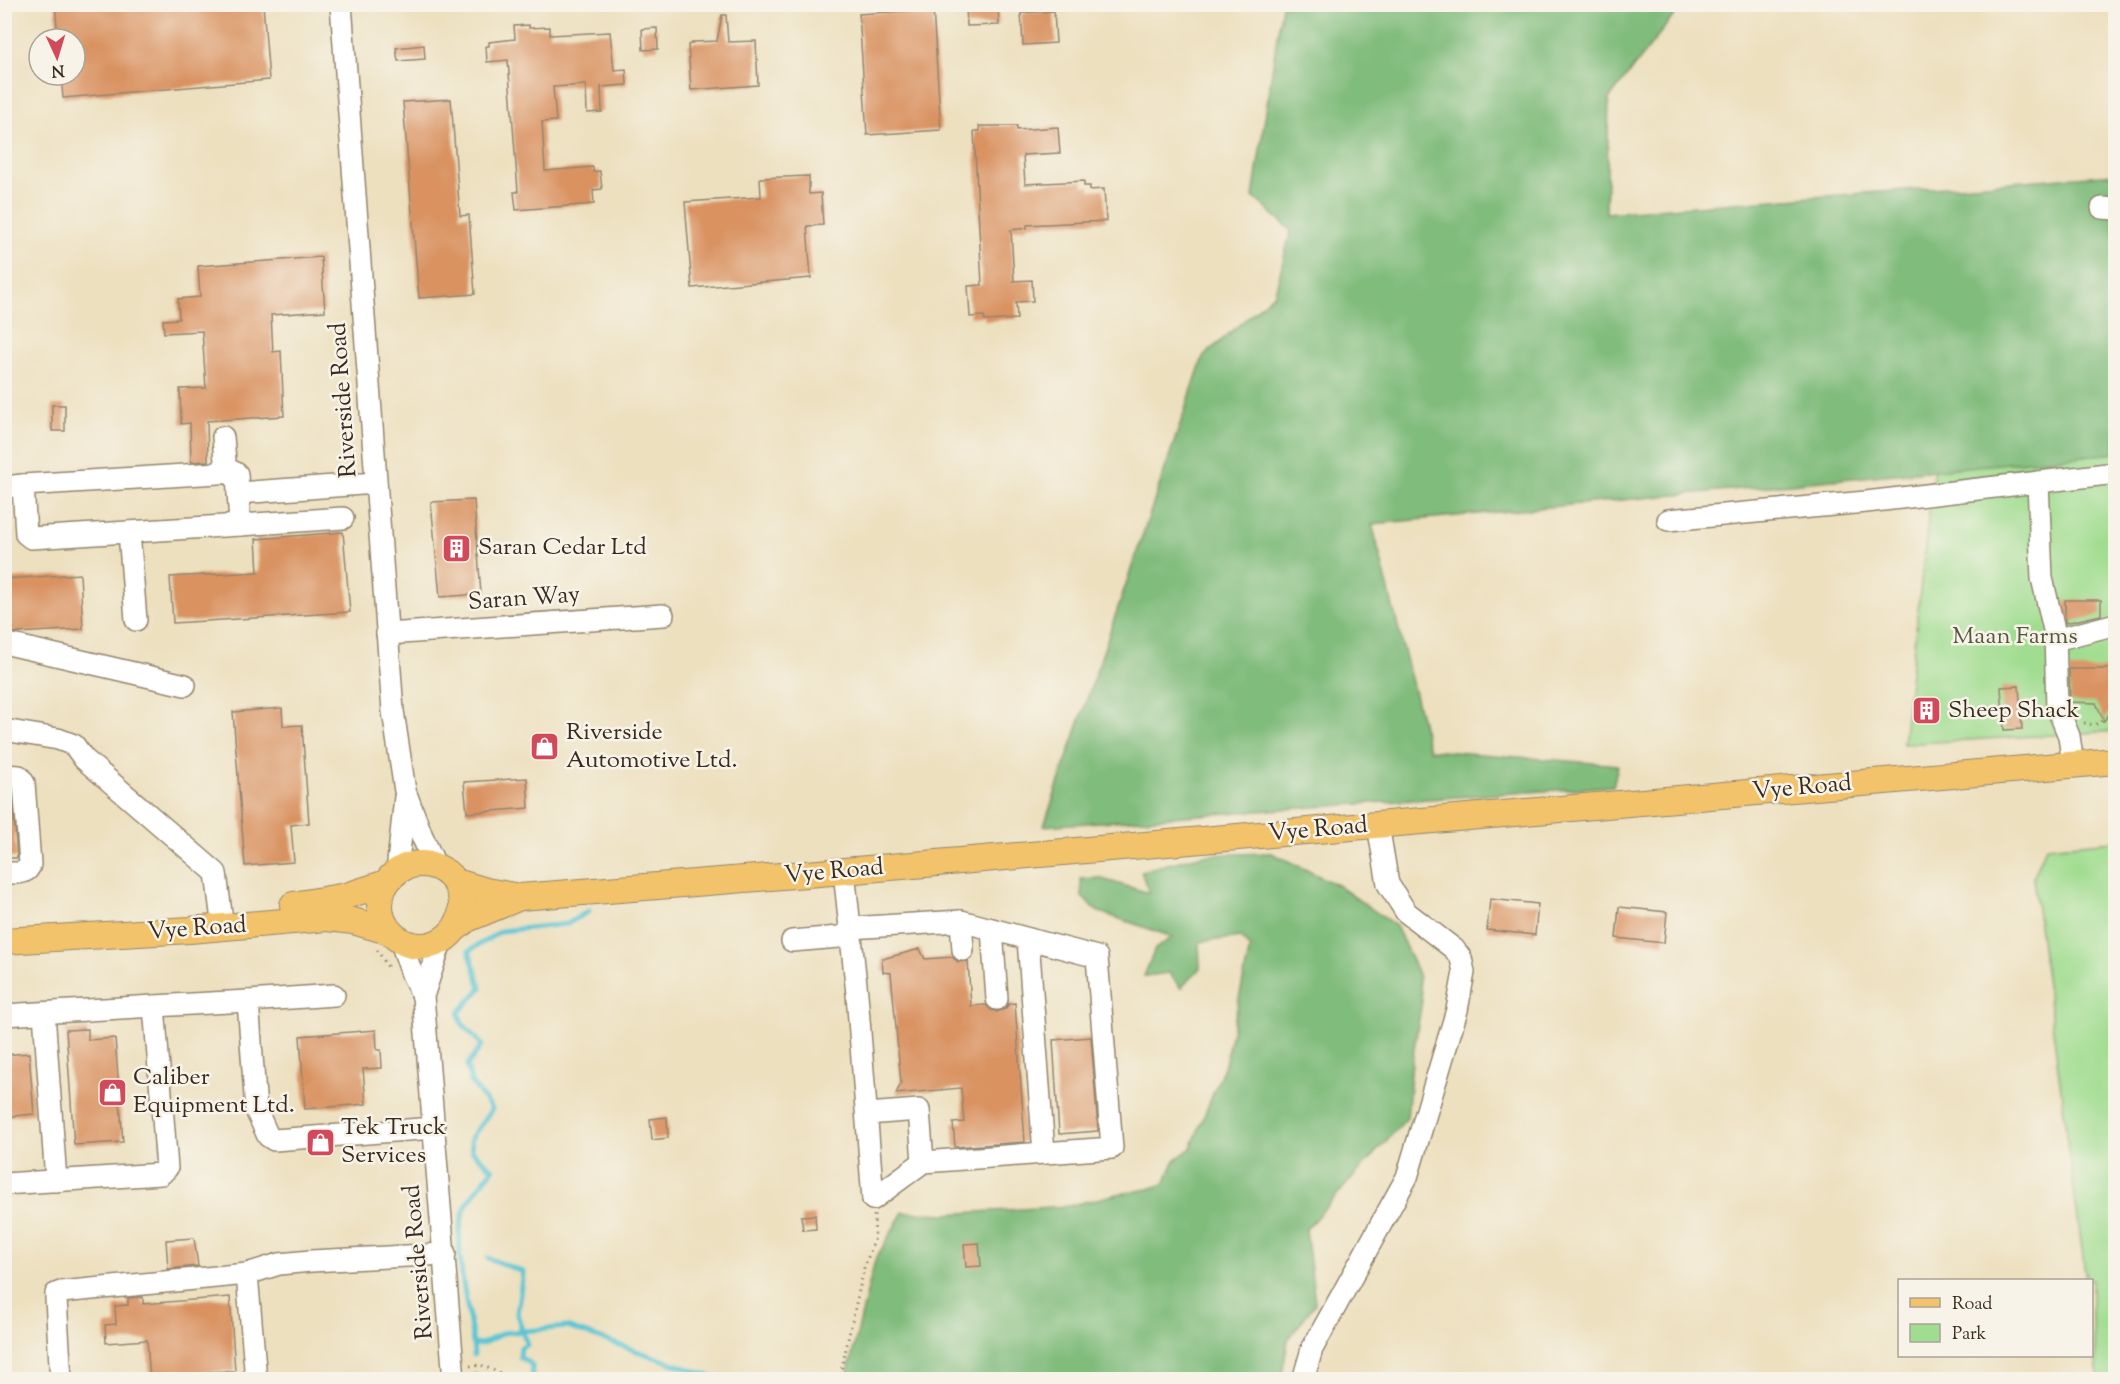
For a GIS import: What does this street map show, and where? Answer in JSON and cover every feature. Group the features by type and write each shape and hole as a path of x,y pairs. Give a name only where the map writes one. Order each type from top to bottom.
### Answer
{"main road":[{"name":"Vye Road","path":"446,874 486,891 520,897 2115,761"},
{"path":"423,864 446,874 462,895 463,910 449,935 428,946 414,946 388,940 380,907 381,895 392,878 409,866 423,864"},
{"name":"Vye Road","path":"4,928 221,913 322,901 392,878"},
{"name":"Vye Road","path":"449,935 467,919 520,897"},
{"name":"Vye Road","path":"4,941 190,930 327,918 353,921 388,940"}],"street":[{"name":"Riverside Road","path":"341,4 393,711 405,791 422,836 446,874"},
{"path":"223,437 226,473"},
{"path":"240,525 237,474 234,472 14,486 28,537 129,532 240,525 343,518"},
{"path":"1668,520 1866,502 2115,473"},
{"path":"2038,482 2042,578 2055,640 2057,707 2069,736 2073,765"},
{"path":"238,493 376,483"},
{"path":"129,532 136,620"},
{"name":"Saran Way","path":"387,634 663,615"},
{"path":"2055,640 2115,624"},
{"path":"4,643 185,685"},
{"path":"4,730 58,739 74,745 84,759 216,873 221,913"},
{"path":"4,775 20,777 24,783 30,864 26,872 4,873"},
{"name":"Riverside Road","path":"392,878 405,791"},
{"path":"1303,1380 1312,1348 1407,1177 1456,1010 1464,972 1461,958 1454,949 1406,912 1388,884 1378,825"},
{"path":"844,871 873,1199"},
{"path":"961,921 963,950"},
{"path":"792,941 851,932 961,921 1097,957 1112,1148 923,1162 873,1199"},
{"path":"992,929 997,999"},
{"name":"Riverside Road","path":"423,996 449,935"},
{"path":"1028,939 1044,1153"},
{"name":"Riverside Road","path":"388,940 412,974 423,996 454,1373"},
{"path":"4,1016 333,995"},
{"path":"248,1001 256,1110 270,1139 434,1128"},
{"path":"4,1184 161,1174 167,1168 154,1006"},
{"path":"44,1013 56,1181"},
{"path":"867,1114 919,1110 923,1162"},
{"path":"61,1380 56,1294 61,1292 247,1274 279,1264 445,1254"},
{"path":"247,1274 256,1380"}],"path":[{"path":"388,940 380,954 394,981 412,974"},
{"path":"839,1380 864,1268 875,1238 873,1199"},
{"path":"454,1373 481,1365 516,1380"}],"green space":[{"path":"1282,5 1682,5 1609,99 1606,213 2115,174 2115,453 1372,524 1429,750 1618,765 1613,786 1044,826 1203,357 1275,293 1291,230 1253,197"},
{"name":"Maan Farms","path":"2115,305 2115,731 1903,744 1950,324"},
{"path":"2115,841 2116,1379 2099,1380 2093,1329 2093,1279 2086,1279 2033,878 2046,847"},
{"path":"1272,853 1337,885 1396,926 1418,974 1422,1000 1412,1062 1407,1118 1306,1229 1315,1303 1288,1340 1281,1379 846,1380 875,1260 903,1212 946,1214 1068,1206 1149,1189 1164,1184 1175,1160 1191,1148 1225,1064 1250,948 1241,937 1199,942 1200,968 1181,988 1169,973 1144,976 1155,949 1173,937 1097,911 1082,897 1081,879 1099,878 1149,893 1141,871 1203,855"}],"building":[{"path":"55,4 263,4 269,80 63,98 62,87 87,87 87,27 57,27"},
{"path":"998,4 999,25 967,26 966,6"},
{"path":"933,9 941,130 867,135 859,14"},
{"path":"1054,11 1056,43 1023,45 1021,13"},
{"path":"722,15 726,15 728,42 756,41 758,85 691,90 688,45 694,42 717,41"},
{"path":"529,25 529,28 550,27 550,35 610,32 614,70 626,69 627,85 601,87 602,112 587,113 586,85 553,87 556,121 542,122 545,171 593,167 593,172 600,171 602,189 593,190 594,204 516,210 514,192 518,192 508,60 487,62 486,46 489,46 489,42 515,39 514,26"},
{"path":"657,28 658,49 643,50 642,29"},
{"path":"424,45 425,59 398,61 396,48"},
{"path":"451,99 460,216 469,215 475,294 419,298 403,102"},
{"path":"979,126 1017,126 1017,130 1058,127 1060,153 1023,155 1025,184 1084,181 1084,186 1090,186 1090,190 1104,189 1106,221 1027,225 1027,228 1011,230 1014,281 1032,280 1033,301 1016,302 1017,319 985,321 984,316 970,317 968,286 982,285 974,131 980,131"},
{"path":"809,176 809,194 821,193 823,225 807,226 811,278 692,288 685,202 761,197 760,178"},
{"path":"321,257 325,311 271,315 273,352 281,351 284,416 207,421 208,461 191,462 190,423 181,424 180,389 206,388 202,331 164,333 163,320 179,319 178,299 200,297 198,266"},
{"path":"52,405 65,405 65,431 52,431"},
{"name":"Saran Cedar Ltd","path":"474,500 481,594 440,597 431,502"},
{"path":"343,532 350,612 173,623 170,577 258,572 256,539"},
{"path":"80,574 83,629 17,633 4,631 4,579"},
{"path":"2065,600 2101,600 2101,615 2065,623"},
{"path":"2069,669 2115,669 2115,706 2104,721 2096,703 2070,702"},
{"path":"2019,686 2022,729 2004,730 2001,687"},
{"path":"282,708 283,726 302,725 309,823 291,825 294,862 245,866 233,712"},
{"path":"527,778 529,808 467,813 464,782"},
{"path":"4,791 12,791 17,858 4,858"},
{"path":"1490,899 1538,904 1535,935 1487,930"},
{"path":"1619,907 1667,912 1664,943 1616,938"},
{"path":"920,949 925,959 952,957 958,962 968,961 971,1006 986,1005 997,1012 1015,1003 1025,1142 955,1147 953,1123 964,1122 961,1088 896,1094 901,1083 891,973 883,972 882,959"},
{"path":"88,1029 88,1040 115,1038 123,1142 74,1145 66,1030"},
{"path":"376,1030 377,1050 381,1050 382,1068 363,1069 366,1104 305,1109 300,1036"},
{"path":"1091,1037 1098,1131 1059,1134 1053,1040"},
{"path":"29,1053 34,1114 4,1117 4,1055"},
{"path":"667,1117 668,1138 652,1140 650,1119"},
{"path":"815,1215 816,1229 803,1230 801,1216"},
{"path":"194,1238 198,1266 168,1269 166,1240"},
{"path":"979,1243 981,1266 966,1267 964,1244"},
{"path":"143,1297 143,1304 230,1297 235,1371 208,1372 209,1380 150,1380 147,1340 106,1343 105,1325 116,1324 115,1306 128,1305 128,1298"}],"waterway":[{"path":"474,1355 460,1263 460,1227 469,1200 493,1169 472,1151 471,1138 492,1109 471,1082 467,1065 482,1045 461,1022 459,1012 481,988 469,951 501,931 567,924 589,911"},
{"path":"488,1258 523,1272 517,1314 527,1345 521,1347 520,1357 532,1365 532,1380"},
{"path":"473,1345 484,1343 503,1333 567,1327 721,1380"},
{"path":"475,1375 475,1380"}],"place":[{"name":"Saran Cedar Ltd","path":"457,548"},
{"name":"Sheep Shack","path":"1927,711"},
{"name":"Riverside Automotive Ltd.","path":"545,747"},
{"name":"Caliber Equipment Ltd.","path":"112,1092"},
{"name":"Tek Truck Services","path":"320,1142"}]}
